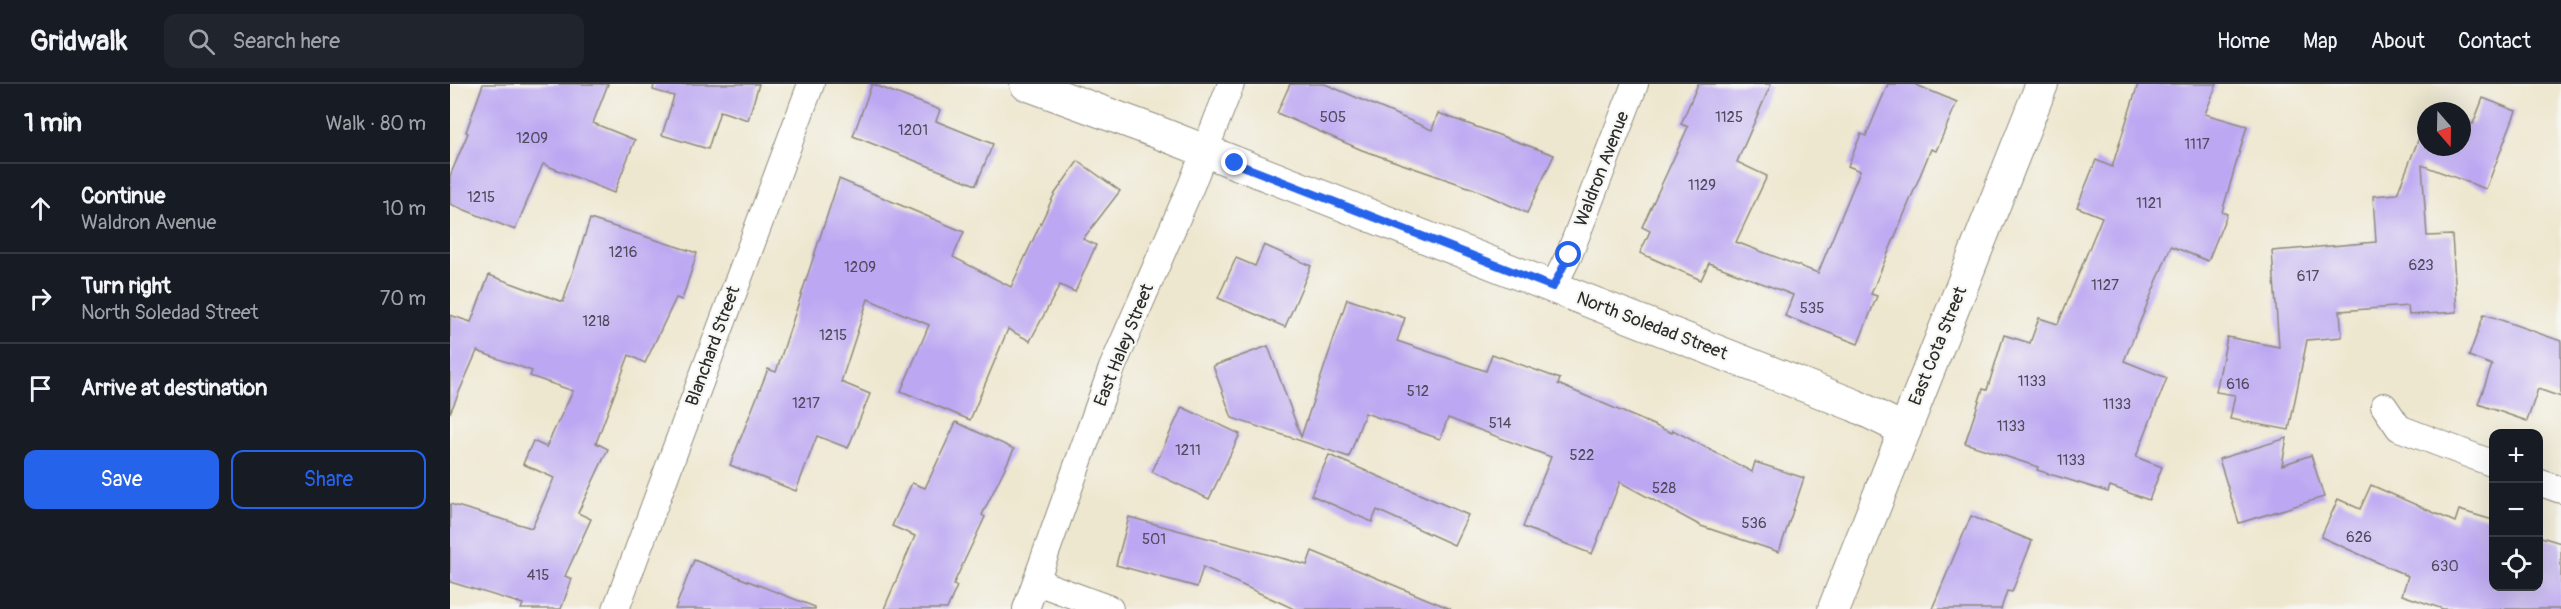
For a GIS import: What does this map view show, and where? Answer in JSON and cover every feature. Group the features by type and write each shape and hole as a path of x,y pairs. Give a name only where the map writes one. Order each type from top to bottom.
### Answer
{"street":[{"name":"Blanchard Street","path":"616,609 811,84"},
{"name":"North Soledad Street","path":"1026,84 1854,405 1905,430"},
{"name":"East Haley Street","path":"1026,609 1112,368 1231,84"},
{"name":"Waldron Avenue","path":"1553,287 1569,255 1635,84"},
{"name":"East Cota Street","path":"1834,609 2042,84"},
{"path":"2384,406 2399,428 2489,462"},
{"path":"2541,483 2561,490"},
{"path":"1037,582 1071,592 1110,609"}],"building":[{"path":"483,84 608,84 593,123 635,140 614,193 543,164 515,230 450,204 450,176 468,133 466,132"},
{"path":"654,84 759,84 748,120 720,111 708,149 662,135 674,96 653,90"},
{"path":"872,84 940,110 936,121 993,144 976,185 853,136"},
{"path":"1290,84 1325,84 1432,130 1438,113 1554,155 1527,213 1474,189 1362,150 1277,113"},
{"path":"1698,84 1771,84 1737,162 1767,176 1736,242 1818,273 1860,171 1848,166 1861,134 1866,136 1888,84 1914,84 1957,102 1936,151 1931,149 1871,294 1877,296 1858,344 1785,316 1793,295 1709,263 1701,280 1640,253 1650,231 1642,227 1688,127 1681,124"},
{"path":"2138,84 2217,84 2205,114 2247,126 2222,212 2227,214 2208,261 2171,246 2124,361 2167,378 2136,457 2162,467 2149,500 2110,486 2108,492 2037,470 2038,467 1965,443 1983,389 1987,390 2004,335 2030,343 2039,318 2058,324 2102,217 2077,207 2096,160 2112,167"},
{"path":"2483,98 2516,111 2486,189 2422,165 2427,236 2452,235 2457,312 2409,315 2408,306 2340,311 2342,337 2307,340 2289,430 2230,419 2235,395 2216,392 2227,337 2279,347 2272,251 2376,242 2373,196 2397,194 2417,143 2417,156 2471,156 2471,123 2473,124"},
{"path":"1078,161 1120,191 1083,239 1096,245 1075,292 1060,285 1030,341 1008,329 970,420 901,391 929,325 868,299 841,382 870,394 848,448 817,436 796,491 730,465 768,369 776,372 839,179 964,232 953,257 1011,287 1054,195"},
{"path":"590,219 697,253 682,300 676,298 645,363 629,355 596,443 608,449 578,513 591,519 565,576 572,579 561,609 521,609 523,604 450,582 450,504 532,528 554,478 523,464 533,441 546,447 573,391 530,376 532,371 477,351 450,413 450,315 471,322 489,275 563,302"},
{"path":"1264,245 1311,266 1285,327 1218,298 1236,258 1255,266"},
{"path":"1347,299 1405,318 1397,341 1486,371 1492,354 1560,379 1558,384 1672,433 1673,430 1752,472 1755,462 1804,478 1779,552 1701,526 1620,482 1592,554 1523,527 1551,457 1448,418 1440,439 1365,413 1349,457 1232,418 1213,366 1268,346 1301,437"},
{"path":"2484,314 2561,341 2561,397 2538,389 2527,421 2478,404 2492,365 2469,356"},
{"path":"1182,407 1240,434 1209,499 1152,472"},
{"path":"956,422 1014,449 982,515 985,517 953,585 957,586 947,609 884,609 915,536 892,526 912,483 925,488"},
{"path":"2287,438 2282,465 2311,455 2324,497 2239,523 2219,459"},
{"path":"1329,455 1468,515 1454,545 1377,510 1372,522 1311,495"},
{"path":"2371,485 2455,522 2459,510 2489,519 2489,591 2543,591 2543,538 2561,543 2561,609 2443,609 2402,595 2408,576 2321,537 2338,499 2360,509"},
{"path":"1971,516 2032,541 2012,592 2007,591 2001,609 1932,609"},
{"path":"1129,517 1307,565 1312,551 1451,609 1294,609 1203,567 1197,587 1116,565"},
{"path":"694,560 815,607 815,609 675,609"}],"route":[{"path":"1235,163 1553,287 1569,255"}]}
